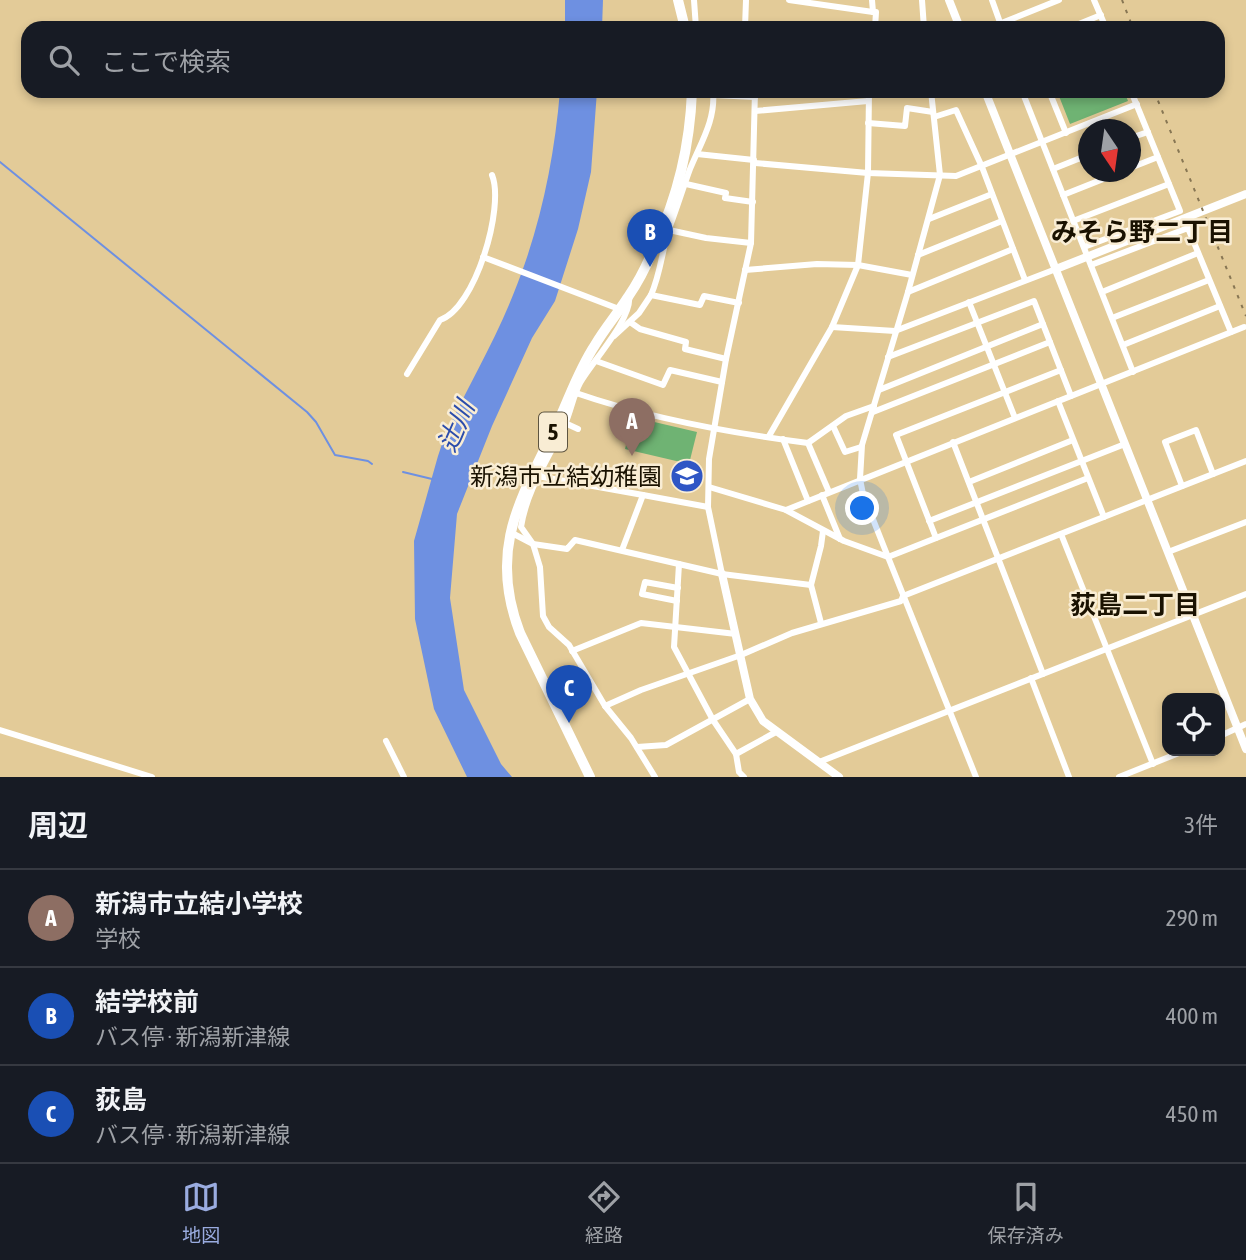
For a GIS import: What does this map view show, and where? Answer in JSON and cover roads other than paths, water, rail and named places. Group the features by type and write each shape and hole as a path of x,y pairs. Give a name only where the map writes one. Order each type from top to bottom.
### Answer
{"main road":[{"path":"678,0 683,21"},
{"name":"5","path":"590,777 511,610 506,579 509,532 519,502 562,421 581,369 594,345 629,296 656,243 677,188 690,124 692,98"}],"street":[{"path":"694,0 696,21"},
{"path":"745,21 746,0"},
{"path":"789,0 873,12"},
{"path":"872,0 875,21"},
{"path":"922,0 924,21"},
{"path":"949,0 957,21"},
{"path":"992,0 999,21"},
{"path":"1012,21 1059,0"},
{"path":"1094,0 1103,21"},
{"path":"1088,21 1101,16"},
{"path":"612,338 646,304 658,280 669,230 705,136 712,98"},
{"path":"755,98 751,243 726,359 709,460 708,507 750,699 763,721 839,777"},
{"path":"769,436 832,327 858,265 868,173 868,98"},
{"path":"932,98 940,175 861,447 860,479 863,494 976,777"},
{"path":"988,98 1193,615 1242,726 1246,749"},
{"path":"1025,98 1133,372"},
{"path":"1052,98 1066,132"},
{"path":"1084,247 1180,211 1134,98"},
{"path":"755,111 868,101"},
{"path":"697,154 868,173 956,176 1137,104"},
{"path":"868,123 905,127 907,108 933,114 956,110 982,167 1025,280"},
{"path":"1141,134 1148,132"},
{"path":"1141,164 1158,157"},
{"path":"1053,169 1078,159"},
{"path":"407,374 440,320 456,311 486,258 496,199 496,185 492,175"},
{"path":"1063,195 1096,182"},
{"path":"686,184 726,193 725,198 753,202"},
{"path":"1073,221 1169,184"},
{"path":"929,219 992,194"},
{"path":"1089,261 1246,194"},
{"path":"918,255 1002,221"},
{"path":"832,327 895,331 1056,269 1089,261 1188,228 1231,332"},
{"path":"669,230 706,238 751,243"},
{"path":"908,292 1013,249"},
{"path":"1101,292 1198,253"},
{"path":"486,258 620,309"},
{"path":"745,270 817,264 858,265 912,275"},
{"path":"1112,318 1209,280"},
{"path":"651,295 700,305 704,296 739,303"},
{"path":"580,382 612,338 631,304 629,296"},
{"path":"888,357 1034,301 1071,396"},
{"path":"969,302 1016,418"},
{"path":"618,325 646,304"},
{"path":"1122,345 1220,306"},
{"path":"630,322 640,328 686,342 685,349 726,359"},
{"path":"879,390 1043,324"},
{"path":"786,510 1244,327"},
{"path":"576,393 609,404 715,429 808,443 846,416 873,409 1050,342"},
{"path":"596,361 663,385 670,370 722,382"},
{"path":"581,369 580,382 566,416 524,508 509,532 533,544 566,550 575,540 722,574 811,584"},
{"path":"936,538 895,435 1061,370"},
{"path":"1058,401 1104,517"},
{"path":"562,421 578,429"},
{"path":"833,426 845,452 861,447"},
{"path":"1182,486 1165,443 1175,438 1196,430 1213,474"},
{"path":"783,439 808,500"},
{"path":"969,482 1073,440"},
{"path":"953,442 1043,674"},
{"path":"808,443 829,492"},
{"path":"929,521 1125,444"},
{"path":"605,706 821,623 883,608 901,601 903,596 1246,461"},
{"path":"537,476 708,507"},
{"path":"709,487 786,510 840,539 888,556 1088,478"},
{"path":"622,551 643,495"},
{"path":"822,495 840,539"},
{"path":"524,508 522,527 533,544 540,567 543,616 549,627 572,651 605,706 637,747 655,777"},
{"path":"1168,552 1246,522"},
{"path":"821,623 811,584 823,531"},
{"path":"1061,534 1153,764"},
{"path":"679,564 674,647 713,720 736,754 739,772 744,777"},
{"path":"677,601 642,594 645,582 678,588"},
{"path":"819,762 1246,594"},
{"path":"572,651 641,624 736,634"},
{"path":"1031,678 1069,777"},
{"path":"637,747 666,745 750,699"},
{"path":"1225,734 1242,726"},
{"path":"0,730 152,777"},
{"path":"736,754 776,732"},
{"path":"386,741 404,777"},
{"path":"1119,777 1172,756"}],"water":[{"path":"565,0 603,0 602,21 565,21"},
{"name":"辻川","path":"559,98 596,98 591,172 578,229 555,301 532,338 492,426 457,514 450,598 464,690 501,764 512,777 467,777 434,709 415,619 414,541 445,435 506,313 523,270 538,220 554,143"}],"waterway":[{"path":"0,162 307,412 335,455 372,464"},
{"path":"403,472 432,479"}],"railway":[{"path":"1122,0 1130,21"},
{"path":"1157,98 1246,316"}],"place":[{"name":"結学校前","path":"650,267"},
{"name":"新潟市立結小学校","path":"632,456"},
{"name":"新潟市立結幼稚園","path":"687,476"},
{"name":"荻島","path":"569,723"}],"district":[{"name":"みそら野二丁目","path":"1142,232"},
{"name":"荻島二丁目","path":"1135,605"}]}
